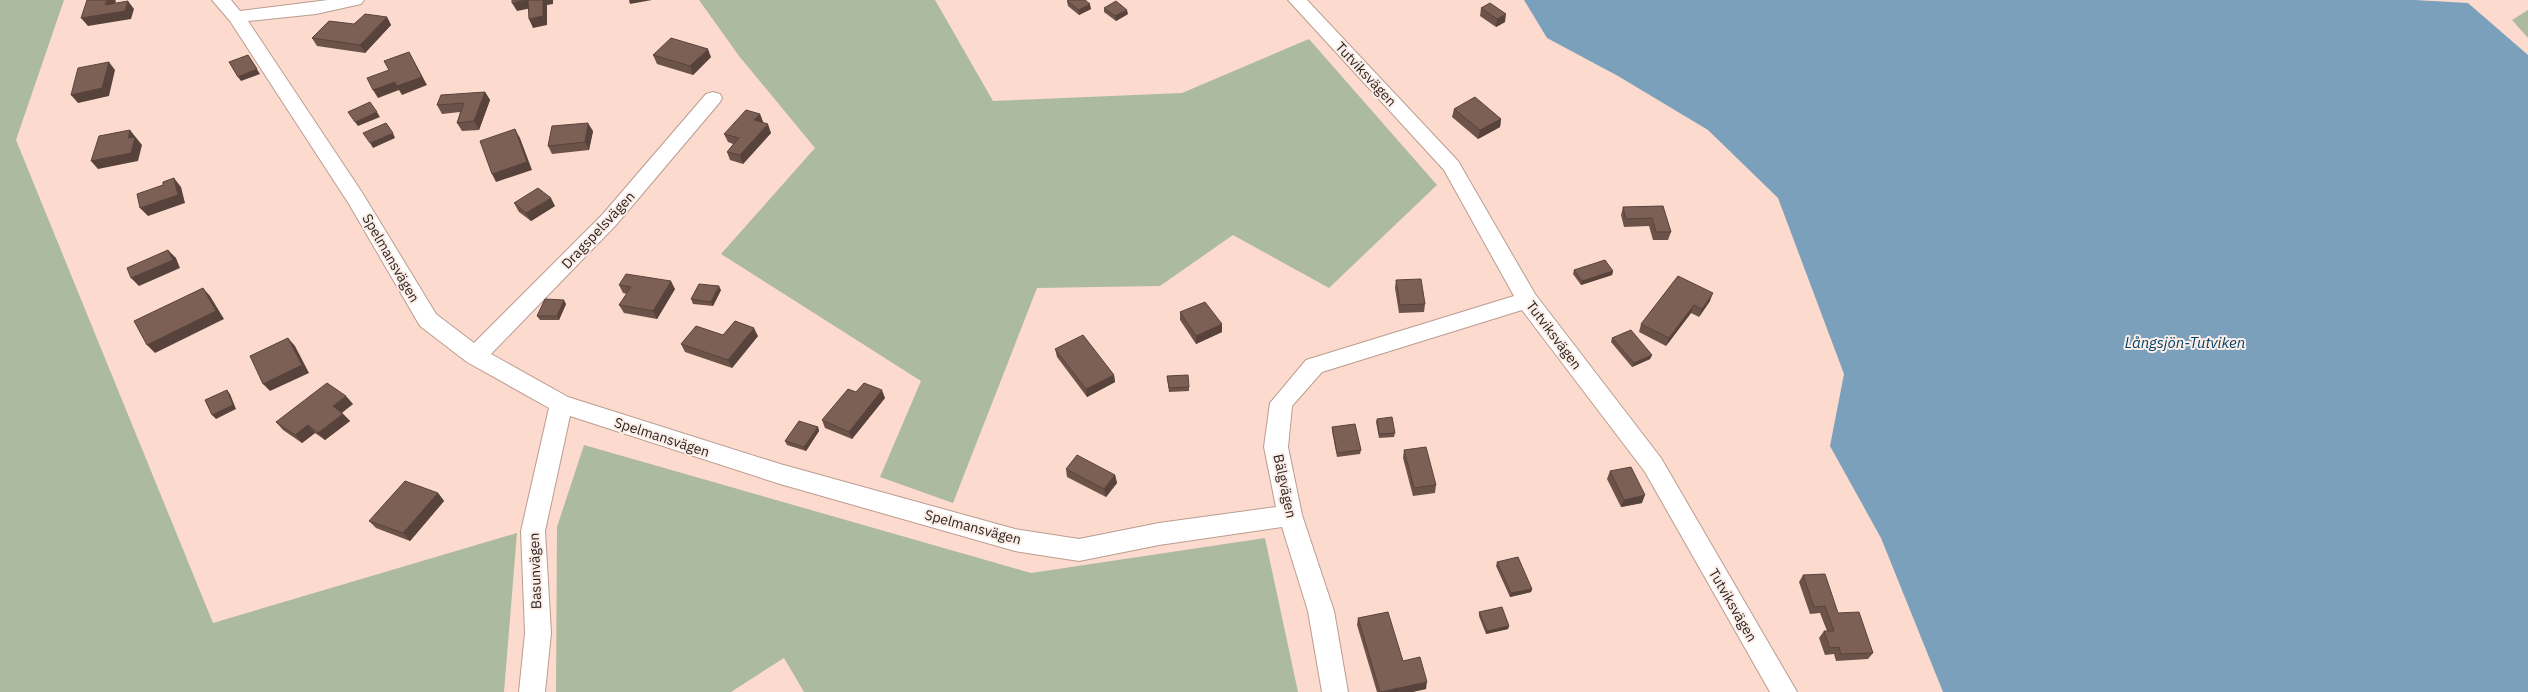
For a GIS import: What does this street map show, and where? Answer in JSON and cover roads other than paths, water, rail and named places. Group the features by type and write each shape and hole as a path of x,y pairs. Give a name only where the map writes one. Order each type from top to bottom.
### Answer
{"street":[{"name":"Spelmansvägen","path":"221,0 236,17 356,199 428,320 475,356 561,404 780,474 1015,540 1079,550 1158,534 1290,515"},
{"path":"236,17 316,8 355,0"},
{"name":"Tutviksvägen","path":"1297,0 1451,166 1527,300 1653,465 1784,692"},
{"name":"Dragspelsvägen","path":"475,356 609,220 713,98"},
{"name":"Bälgvägen","path":"1335,692 1321,611 1290,515 1276,447 1281,403 1314,366 1527,300"},
{"name":"Basunvägen","path":"532,692 538,633 533,531 561,404"}],"water":[{"name":"Långsjön-Tutviken","path":"1524,0 2415,0 2468,3 2528,55 2528,692 1943,692 1881,538 1830,446 1844,374 1778,198 1708,130 1618,76 1547,38"}]}
